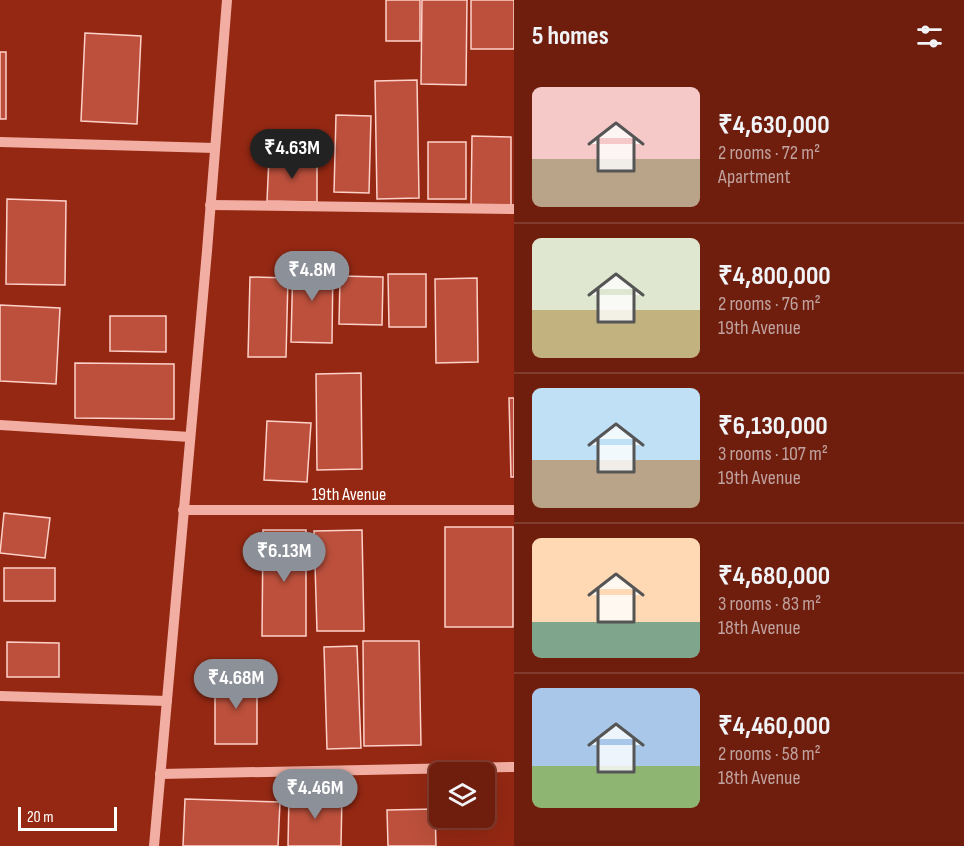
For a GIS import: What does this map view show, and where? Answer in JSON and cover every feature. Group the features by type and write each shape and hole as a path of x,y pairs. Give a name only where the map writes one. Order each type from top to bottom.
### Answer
{"street":[{"path":"154,846 226,0"},
{"path":"0,142 215,148"},
{"path":"210,205 514,209"},
{"path":"0,425 190,437"},
{"name":"19th Avenue","path":"183,510 514,510"},
{"path":"0,696 167,701"},
{"path":"160,774 514,766"}],"building":[{"path":"386,0 420,0 420,41 386,41"},
{"path":"422,0 467,0 466,85 421,84"},
{"path":"471,0 514,0 514,49 471,49"},
{"path":"85,33 141,36 137,124 81,121"},
{"path":"0,52 6,52 6,119 0,119"},
{"path":"417,80 419,198 377,199 375,81"},
{"path":"336,115 371,116 369,193 334,192"},
{"path":"472,136 511,137 511,206 471,206"},
{"path":"428,142 466,142 466,199 428,199"},
{"path":"269,157 317,158 317,202 267,201"},
{"path":"7,199 66,201 65,285 6,284"},
{"path":"293,261 333,262 332,343 291,342"},
{"path":"388,274 426,274 426,327 389,327"},
{"path":"340,276 383,277 382,325 339,324"},
{"path":"250,277 288,278 286,357 248,357"},
{"path":"477,278 478,362 436,363 435,279"},
{"path":"0,305 60,308 56,384 0,381"},
{"path":"110,316 166,316 166,352 110,351"},
{"path":"75,363 174,364 174,419 75,418"},
{"path":"361,373 362,469 317,470 316,374"},
{"path":"509,398 514,398 514,477 511,477"},
{"path":"267,421 311,423 307,482 264,480"},
{"path":"4,513 50,518 45,558 0,553"},
{"path":"445,527 513,527 513,627 445,627"},
{"path":"263,530 306,530 306,636 262,636"},
{"path":"362,530 364,631 317,631 314,531"},
{"path":"4,568 55,568 55,601 4,601"},
{"path":"363,641 419,641 421,745 364,746"},
{"path":"7,642 59,643 59,677 7,677"},
{"path":"357,646 361,748 327,749 324,647"},
{"path":"215,675 257,675 257,744 215,744"},
{"path":"289,793 342,793 341,846 288,846"},
{"path":"185,799 280,802 278,846 183,846"},
{"path":"429,809 429,828 436,828 436,846 388,846 387,810"}]}
